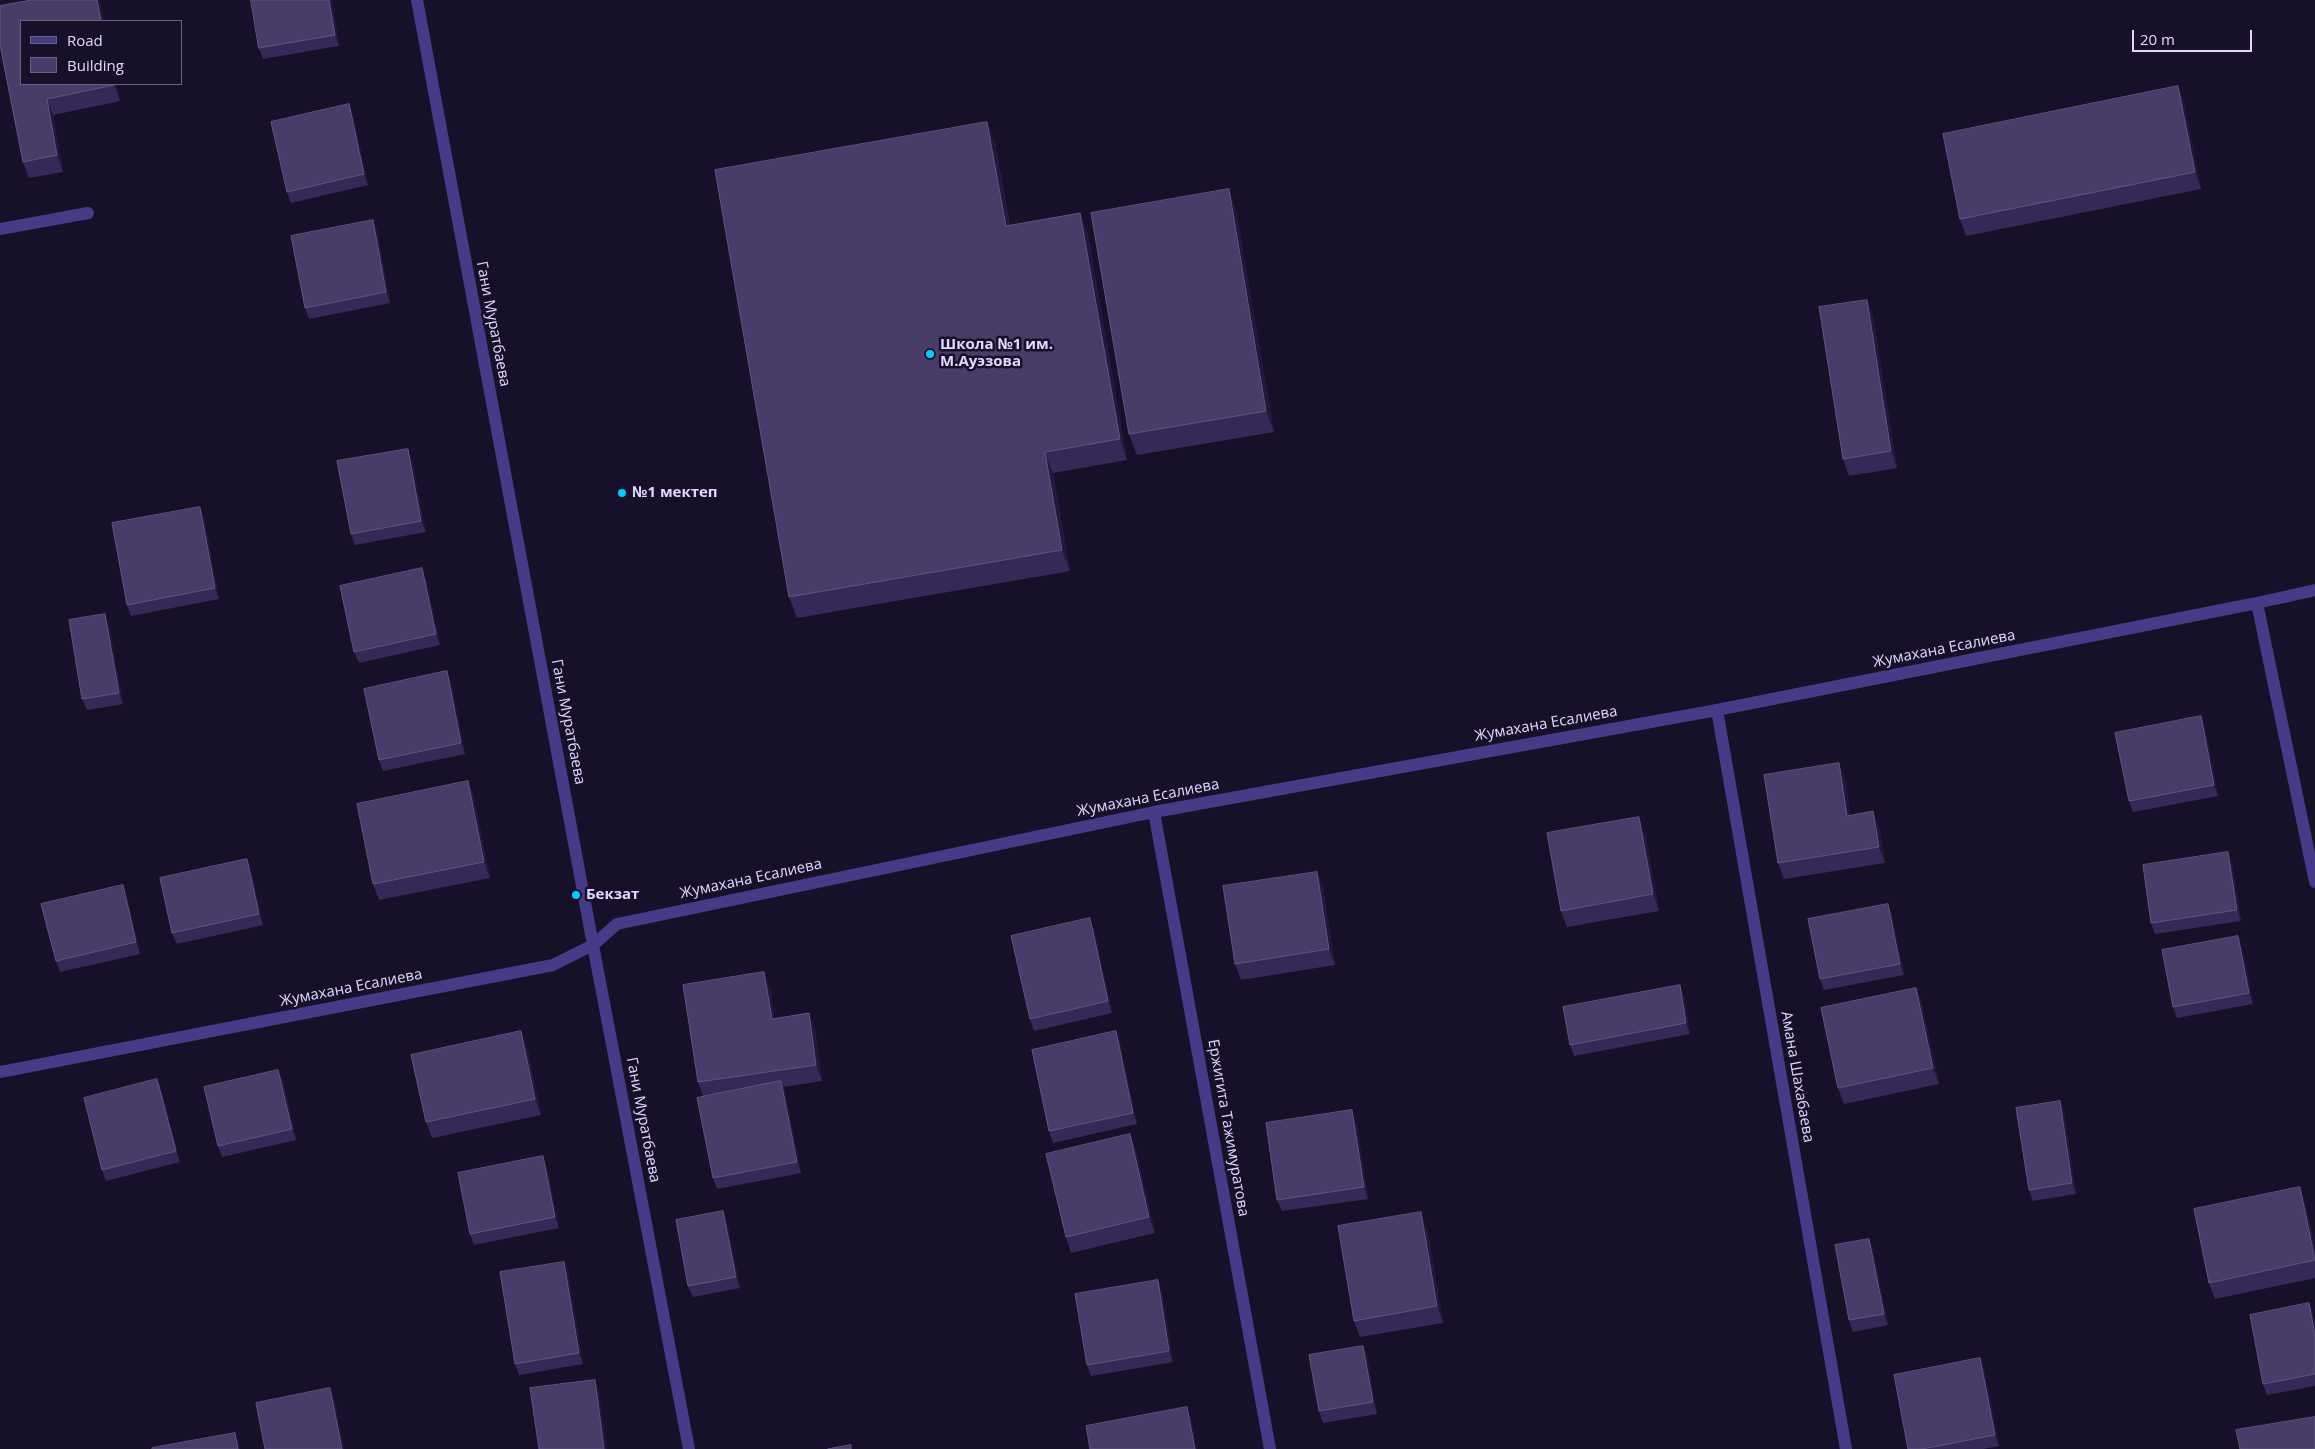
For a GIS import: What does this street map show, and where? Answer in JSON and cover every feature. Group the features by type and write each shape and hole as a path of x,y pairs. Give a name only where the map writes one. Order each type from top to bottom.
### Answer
{"street":[{"name":"Гани Муратбаева","path":"417,0 689,1449"},
{"path":"0,229 88,213"},
{"name":"Жумахана Есалиева","path":"0,1072 553,965 593,945 617,924 1154,812 1717,710 2315,590"},
{"path":"2257,603 2315,882"},
{"name":"Амана Шахабаева","path":"1717,710 1846,1449"},
{"name":"Ержигита Тажимуратова","path":"1154,812 1270,1449"}],"building":[{"path":"32,0 97,0 101,20 20,20 20,85 114,85 47,99 57,155 23,162 0,45 0,6"},
{"path":"251,0 329,0 335,35 259,48"},
{"path":"2178,86 2195,172 1960,219 1943,134"},
{"path":"349,104 364,174 287,192 271,122"},
{"name":"Школа №1 им. М.Ауэзова","path":"987,122 1006,226 1080,213 1120,439 1045,452 1062,550 789,597 715,170"},
{"path":"1229,189 1266,411 1129,434 1091,213"},
{"path":"373,220 386,292 305,308 291,236"},
{"path":"1867,300 1891,451 1843,459 1819,307"},
{"path":"408,449 421,521 351,534 337,461"},
{"path":"200,507 215,588 127,605 112,523"},
{"path":"422,568 436,634 354,652 340,586"},
{"path":"105,614 119,693 82,699 69,620"},
{"path":"447,671 461,743 379,760 364,689"},
{"path":"2201,716 2214,785 2129,801 2115,733"},
{"path":"1839,763 1847,816 1873,811 1879,847 1778,863 1764,775"},
{"path":"468,781 484,862 373,884 357,804"},
{"path":"1639,817 1653,894 1561,911 1547,833"},
{"path":"2228,852 2237,910 2151,923 2143,865"},
{"path":"247,859 259,914 172,933 160,878"},
{"path":"1317,872 1329,949 1235,964 1223,886"},
{"path":"123,885 136,942 56,961 41,904"},
{"path":"1888,904 1900,964 1820,979 1808,919"},
{"path":"1090,918 1108,1001 1030,1019 1011,936"},
{"path":"2238,936 2249,993 2173,1007 2162,950"},
{"path":"764,972 772,1019 809,1013 816,1065 698,1082 683,985"},
{"path":"1680,985 1686,1023 1570,1045 1563,1007"},
{"path":"1916,988 1933,1068 1838,1088 1821,1008"},
{"path":"521,1031 535,1099 426,1122 411,1055"},
{"path":"1116,1031 1133,1113 1049,1131 1032,1050"},
{"path":"278,1070 292,1129 218,1146 204,1087"},
{"path":"157,1079 176,1151 102,1170 84,1098"},
{"path":"781,1081 797,1162 713,1178 697,1098"},
{"path":"2060,1101 2072,1183 2029,1190 2016,1108"},
{"path":"1352,1110 1364,1187 1277,1200 1266,1123"},
{"path":"1130,1134 1149,1217 1066,1237 1046,1154"},
{"path":"543,1156 555,1217 470,1234 458,1173"},
{"path":"2300,1187 2315,1260 2209,1283 2194,1209"},
{"path":"723,1211 736,1277 688,1286 676,1220"},
{"path":"1421,1212 1437,1306 1354,1321 1338,1226"},
{"path":"1869,1239 1884,1314 1849,1320 1835,1245"},
{"path":"564,1262 579,1353 515,1364 500,1272"},
{"path":"1158,1280 1169,1351 1087,1365 1075,1294"},
{"path":"2309,1303 2315,1335 2315,1374 2263,1384 2250,1315"},
{"path":"1363,1346 1373,1402 1319,1411 1309,1355"},
{"path":"1980,1358 1995,1435 1922,1449 1908,1449 1894,1375"},
{"path":"595,1380 604,1449 539,1449 530,1388"},
{"path":"330,1388 342,1449 265,1449 256,1403"},
{"path":"1187,1407 1195,1449 1090,1449 1086,1426"},
{"path":"2315,1417 2315,1449 2240,1449 2236,1430"},
{"path":"235,1433 238,1449 152,1449 152,1448"},
{"path":"851,1445 851,1449 828,1449"}],"place":[{"name":"Школа №1 им. М.Ауэзова","path":"930,354"},
{"name":"№1 мектеп","path":"622,493"},
{"name":"Бекзат","path":"576,895"}]}
